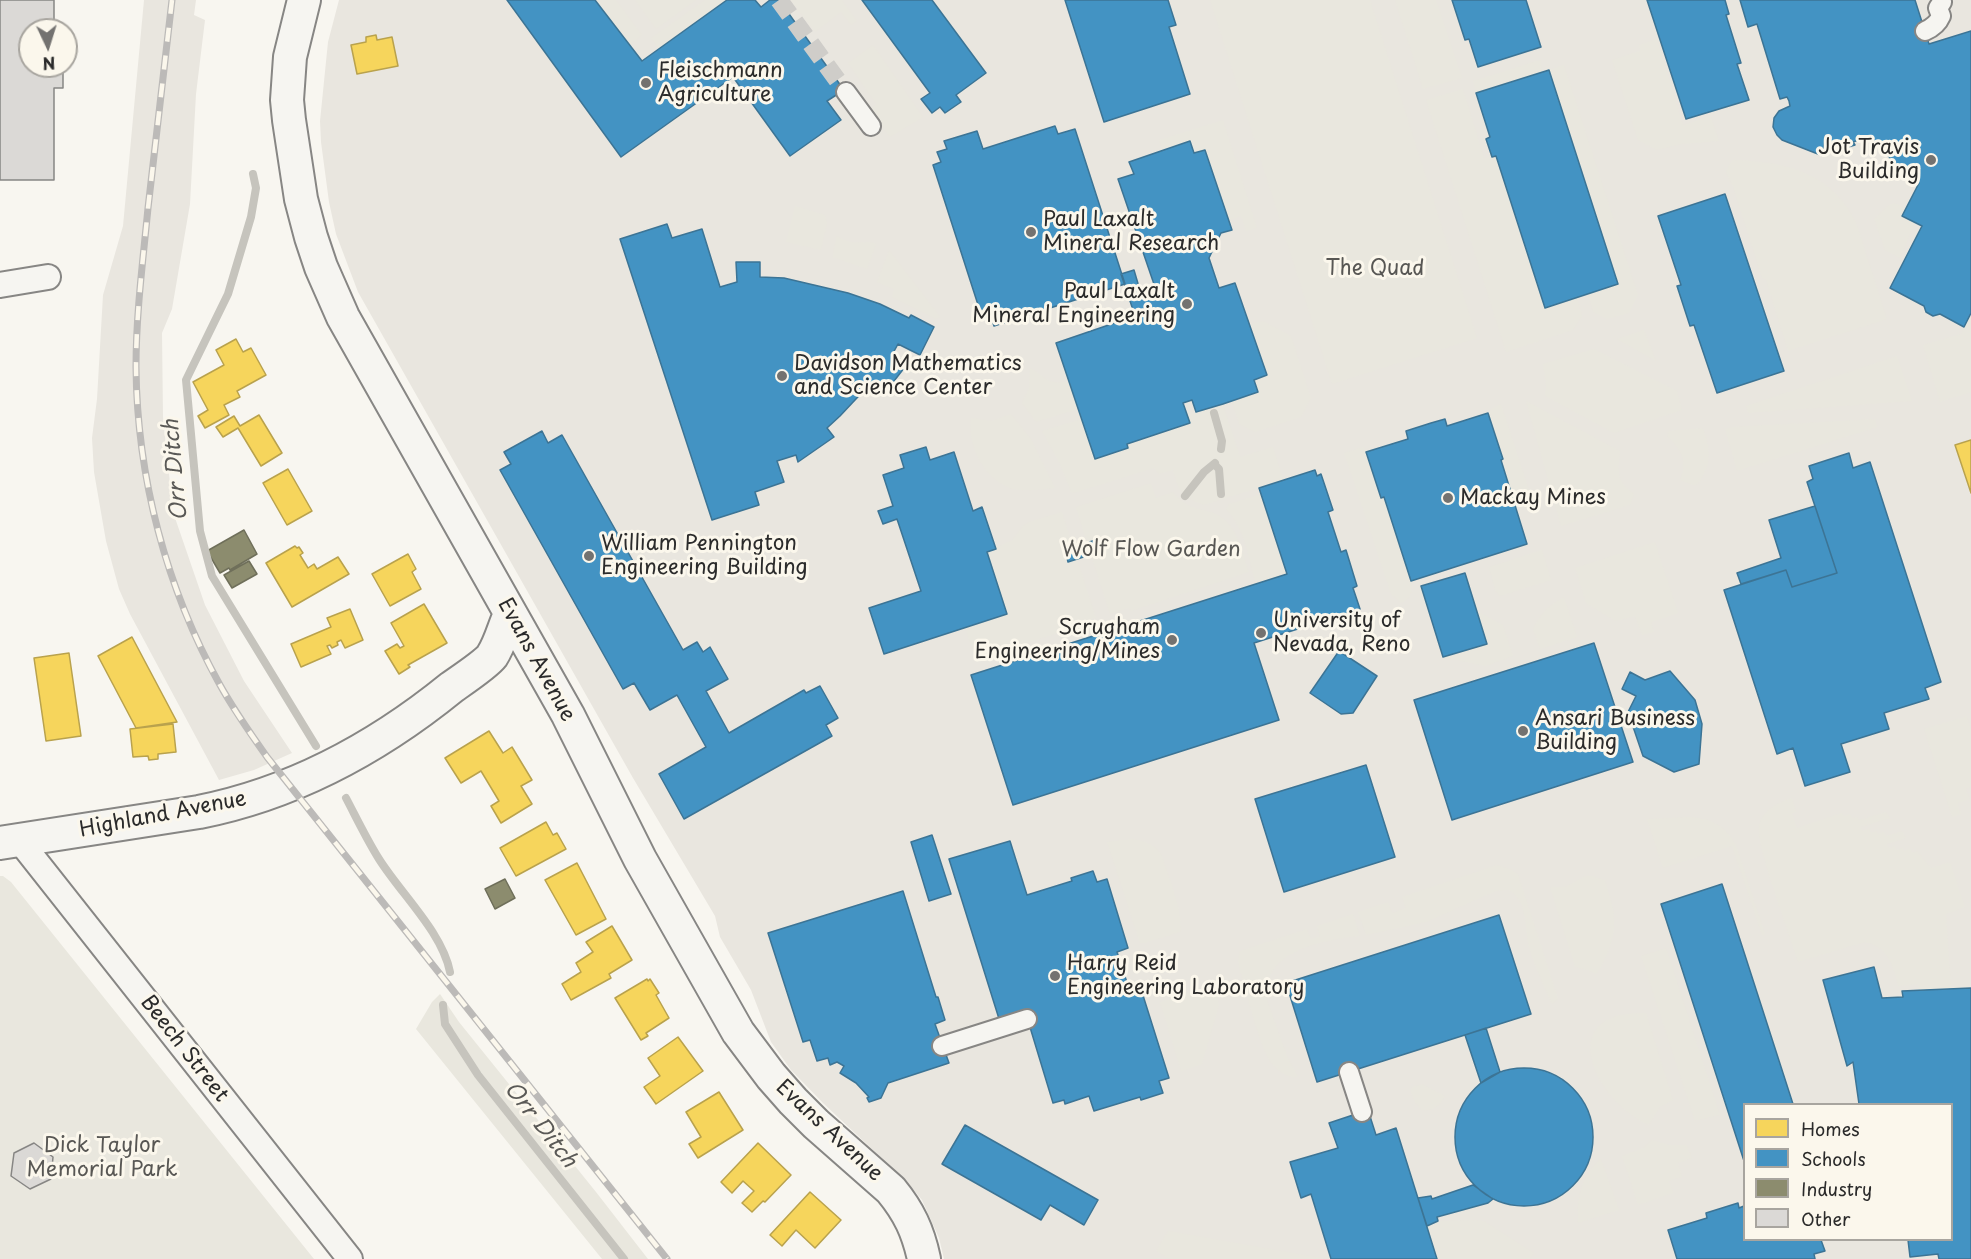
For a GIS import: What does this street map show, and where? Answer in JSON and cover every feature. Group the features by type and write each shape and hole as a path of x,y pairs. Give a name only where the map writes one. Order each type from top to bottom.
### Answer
{"street":[{"name":"Evans Avenue","path":"304,0 290,57 287,100 301,199 315,252 343,317 568,715 640,859 738,1032 771,1076 801,1109 891,1190 914,1222 924,1259"},
{"path":"1925,30 1930,29 1938,21 1941,16 1938,8 1942,2"},
{"path":"846,92 871,126"},
{"path":"0,285 48,277"},
{"name":"Highland Avenue","path":"9,841 200,812 229,806 289,786 376,743 424,710 491,657 510,614"},
{"name":"Beech Street","path":"9,841 350,1259"},
{"path":"942,1046 1027,1019"},
{"path":"1349,1072 1362,1112"}],"shaded area":[{"path":"144,0 196,0 194,15 205,20 196,94 190,204 172,309 162,333 163,417 173,512 205,605 244,681 292,753 254,770 219,780 130,614 119,589 106,541 94,472 92,438 97,399 103,295 123,226"},
{"name":"University of Nevada, Reno","path":"339,0 1971,0 1971,1259 944,1259 939,1238 922,1200 906,1181 791,1070 771,1042 751,990 720,937 715,916 633,778 358,292 336,234 329,202 320,121 328,42"}],"green space":[{"path":"595,0 616,0 642,35 629,46"},
{"path":"635,0 696,0 656,29"},
{"path":"705,0 727,0 659,49 651,38"},
{"path":"791,0 842,0 857,21 851,25 841,12 815,32"},
{"name":"The Quad","path":"1210,0 1370,0 1477,338 1332,384"},
{"path":"1395,0 1436,0 1462,78 1423,89"},
{"path":"1657,39 1683,125 1711,116 1719,141 1682,144 1657,150 1638,140 1612,60 1640,51 1639,45"},
{"path":"873,45 923,117 890,137 870,110 876,104 848,63"},
{"path":"1540,60 1542,71 1476,93 1473,81"},
{"path":"1564,65 1638,295 1629,313 1607,319 1593,312 1588,294 1618,284 1549,70"},
{"path":"1463,89 1484,158 1496,156 1545,307 1577,297 1582,316 1573,330 1506,352 1426,100"},
{"path":"1223,120 1257,228 1246,231 1241,216 1229,220 1205,150 1194,153 1190,141 1163,151 1159,140"},
{"path":"1732,160 1789,167 1806,173 1835,193 1847,207 1857,225 1887,319 1788,351 1766,280 1762,278 1733,187 1726,172"},
{"path":"1895,203 1906,209 1902,216 1915,222 1900,258 1885,250 1874,219 1889,205"},
{"path":"795,206 825,215 827,224 821,250 786,242"},
{"path":"837,236 849,242 876,244 867,269 832,257"},
{"path":"889,250 940,317 936,319 892,297 894,289 877,282"},
{"path":"1971,313 1971,392 1940,402 1923,345 1961,334"},
{"path":"1263,321 1291,336 1311,398 1301,417 1255,432 1239,424 1232,401 1258,392 1254,380 1267,375 1249,325"},
{"path":"1644,330 1656,361 1617,339"},
{"path":"1594,349 1677,391 1682,410 1614,433 1545,396 1543,364"},
{"path":"1897,356 1912,401 1748,413 1746,406"},
{"path":"1030,368 1051,381 1069,381 1078,409 1036,422 1022,403 1029,388"},
{"path":"1526,401 1620,451 1621,480 1634,494 1630,505 1561,526"},
{"path":"1223,404 1240,457 1273,447 1283,480 1204,505 1192,500 1183,492 1173,470 1159,474 1154,468 1071,492 1059,462 1042,431 1082,419 1096,459 1128,448 1127,444 1190,423 1187,415"},
{"path":"1501,404 1529,490 1523,498 1514,502 1488,413"},
{"path":"1011,414 1031,439 1055,488 1013,489 994,478 980,461 972,440 971,418 992,421"},
{"path":"1875,419 1877,427 1737,471 1725,429 1733,427"},
{"path":"1703,428 1709,450 1708,463 1698,484 1693,485 1680,480 1683,467 1682,456 1667,436 1669,431"},
{"path":"1364,447 1381,498 1384,497 1411,581 1410,595 1401,603 1391,594 1344,453"},
{"name":"Wolf Flow Garden","path":"1151,483 1156,498 1173,492 1187,505 1222,517 1238,538 1249,572 1131,611 1129,608 1110,614 1091,555 1099,552 1096,541 1087,543 1076,507"},
{"name":"Wolf Flow Garden","path":"1261,494 1287,574 1256,584 1242,535 1226,509 1229,504"},
{"path":"1062,512 1073,547 1065,550 1068,561 1077,559 1096,618 1077,625 1077,627 976,659 965,628 1007,614 987,552 1012,540 1029,522"},
{"path":"1655,542 1678,613 1651,622 1654,632 1642,635 1635,616 1616,621 1586,603 1575,568"},
{"path":"1542,550 1551,580 1500,596 1495,590 1489,567"},
{"path":"1564,597 1577,637 1540,649 1533,629 1546,610"},
{"path":"1477,611 1503,625 1513,656 1485,666 1443,657 1487,644"},
{"path":"1967,716 1971,729 1971,787 1966,789 1970,799 1958,803 1961,814 1952,817 1924,729"},
{"path":"1792,798 1796,812 1792,813 1797,828 1842,813 1844,816 1850,814 1852,818 1858,817 1859,820 1886,812 1890,818 1861,827 1862,831 1869,829 1871,833 1884,832 1886,836 1902,831 1906,838 1887,844 1888,848 1895,846 1896,850 1903,848 1904,851 1910,849 1912,853 1917,851 1931,868 1950,862 1965,907 1946,914 1951,988 1919,990 1918,984 1898,986 1894,971 1884,952 1873,944 1865,942 1798,962 1768,872 1759,827 1767,812"},
{"path":"1690,817 1705,819 1717,824 1732,838 1765,934 1762,935 1732,846 1663,868 1647,819"},
{"path":"1132,839 1150,844 1162,856 1180,915 1180,932 1144,943 1140,943 1107,842"},
{"path":"1497,865 1518,874 1558,999 1552,1004 1529,947 1523,908 1511,891 1496,891 1426,922 1366,935 1358,912 1388,902 1392,913 1406,908 1402,897"},
{"name":"Dick Taylor Memorial Park","path":"0,876 11,882 314,1259 0,1259"},
{"path":"1585,876 1605,880 1614,914 1610,948 1596,974 1575,967 1550,887 1565,887"},
{"path":"1353,914 1360,936 1313,945 1284,959 1274,969 1268,983 1267,1000 1287,1056 1298,1077 1281,1072 1268,1058 1254,1021 1238,961 1240,951 1307,929 1311,939 1320,936 1317,926"},
{"path":"1666,948 1720,1115 1695,1121 1641,956"},
{"path":"1215,985 1219,1005 1202,1064 1181,1071 1160,1002"},
{"path":"440,994 459,1022 648,1259 602,1259 416,1029 432,1002"},
{"path":"1646,1013 1673,1100 1660,1107 1649,1125 1629,1113 1612,1097 1599,1078 1592,1059 1591,1041 1599,1026 1617,1016"},
{"path":"1422,1084 1445,1096 1441,1103 1433,1109 1422,1110 1415,1103 1411,1088"},
{"path":"1652,1140 1669,1145 1687,1145 1692,1158 1678,1163 1682,1177 1669,1181 1673,1193 1638,1205 1622,1156 1643,1148"},
{"path":"1601,1159 1619,1210 1578,1223 1581,1188 1588,1173"},
{"path":"1438,1221 1484,1221 1534,1253 1530,1259 1437,1259 1427,1226"},
{"path":"1168,1231 1321,1259 1170,1259 1156,1251"}],"building: Homes":[{"path":"376,35 377,40 392,37 398,66 357,74 351,45 366,42 366,37"},
{"path":"236,339 243,352 251,348 266,375 237,391 240,397 224,405 229,415 205,428 198,416 208,410 193,382 224,365 216,350"},
{"path":"259,415 282,453 261,466 238,428 223,437 216,427 234,416 240,426"},
{"path":"1971,440 1971,493 1955,445"},
{"path":"288,469 312,511 287,525 263,483"},
{"path":"295,546 299,547 303,553 300,555 308,568 314,564 317,569 338,557 349,574 292,607 266,563"},
{"path":"408,554 416,569 412,572 421,589 390,606 372,574"},
{"path":"424,604 447,643 408,665 410,667 399,674 385,651 397,644 400,648 404,646 391,623"},
{"path":"350,609 363,640 345,648 341,640 332,648 330,645 327,646 331,654 301,667 291,644 331,627 327,618"},
{"path":"132,637 177,722 136,728 98,656"},
{"path":"69,653 81,736 46,741 34,658"},
{"path":"173,724 176,752 158,754 158,759 149,760 148,756 133,757 130,729"},
{"path":"489,731 503,753 512,747 532,780 521,786 532,804 501,823 491,806 499,801 481,771 461,783 445,758"},
{"path":"546,822 553,835 557,833 566,849 516,876 500,848"},
{"path":"577,863 606,919 576,935 545,880"},
{"path":"612,926 632,960 609,974 611,978 571,1000 562,984 581,972 576,963 593,952 586,942"},
{"path":"647,979 648,981 650,979 659,993 656,995 669,1018 646,1033 648,1036 641,1040 615,998"},
{"path":"678,1037 703,1071 656,1104 644,1087 660,1076 648,1058"},
{"path":"719,1092 743,1130 698,1158 689,1144 701,1137 686,1112"},
{"path":"758,1143 791,1175 752,1212 742,1203 754,1191 743,1181 732,1193 721,1182"},
{"path":"810,1192 841,1220 815,1248 796,1230 782,1246 770,1235"}],"building: Schools":[{"name":"Fleischmann Agriculture","path":"507,0 595,0 642,61 727,0 755,0 761,7 770,0 779,0 844,90 827,101 841,120 790,156 733,77 621,157"},
{"path":"862,0 932,0 986,73 956,95 961,102 945,113 940,107 932,113 921,99 930,93"},
{"path":"1065,0 1168,0 1176,25 1169,27 1190,94 1104,122"},
{"path":"1452,0 1526,0 1541,47 1478,67 1469,39 1465,40"},
{"path":"1647,0 1725,0 1729,14 1726,15 1741,63 1737,64 1749,100 1686,119"},
{"name":"Jot Travis Building","path":"1740,0 1915,0 1929,44 1971,31 1971,313 1964,327 1940,314 1933,316 1926,312 1924,306 1890,288 1922,226 1902,216 1919,183 1895,164 1881,142 1875,144 1870,136 1853,142 1855,145 1831,152 1825,136 1823,156 1782,140 1777,135 1773,127 1774,118 1779,111 1790,106 1789,101 1787,97 1780,99 1757,24 1748,27"},
{"path":"1549,70 1618,284 1545,308 1496,156 1492,157 1486,139 1490,137 1476,93"},
{"name":"Paul Laxalt Mineral Research","path":"1055,126 1058,134 1075,129 1125,284 994,326 988,308 980,311 933,165 941,162 937,152 947,149 944,141 977,131 983,149"},
{"name":"Paul Laxalt Mineral Engineering","path":"1190,141 1194,153 1205,150 1232,230 1221,233 1209,258 1219,288 1235,283 1267,375 1254,380 1258,392 1223,404 1196,412 1192,400 1183,403 1190,423 1127,444 1128,448 1095,459 1056,343 1135,316 1121,274 1134,270 1139,287 1152,298 1157,293 1118,179 1134,174 1129,162"},
{"path":"1725,194 1784,371 1717,393 1694,325 1690,326 1677,286 1681,285 1658,216"},
{"name":"Davidson Mathematics and Science Center","path":"667,224 672,238 702,229 720,287 737,282 736,262 760,262 760,277 784,278 848,293 880,304 909,318 911,315 934,327 920,355 898,344 892,355 908,363 884,394 871,383 827,428 834,437 798,462 796,455 777,461 784,482 755,492 759,505 712,520 620,239"},
{"name":"Mackay Mines","path":"1488,413 1527,544 1411,581 1384,497 1381,498 1366,452 1408,439 1406,431 1431,423 1445,419 1447,426"},
{"name":"William Pennington Engineering Building","path":"542,431 548,443 562,435 683,650 697,642 703,652 710,647 728,679 706,691 729,733 804,690 806,693 820,686 838,718 826,725 832,736 684,819 659,774 706,747 677,695 650,710 634,683 623,689 500,470 511,464 504,452"},
{"path":"926,447 930,460 954,452 973,511 982,507 996,549 987,552 1007,614 884,654 869,608 921,591 897,519 883,524 878,511 893,506 883,475 904,468 900,455"},
{"path":"1849,453 1853,468 1870,462 1941,682 1925,688 1929,699 1884,713 1889,729 1841,744 1850,772 1805,786 1793,748 1777,754 1724,590 1786,570 1792,587 1837,573 1807,482 1813,479 1809,466"},
{"name":"Scrugham Engineering/Mines","path":"1315,470 1317,476 1321,474 1333,510 1328,512 1341,552 1346,550 1357,586 1353,588 1360,609 1254,643 1279,720 1013,805 971,675 1287,574 1259,488"},
{"path":"1815,506 1837,573 1792,587 1786,570 1741,584 1737,573 1781,558 1769,520"},
{"path":"1096,540 1099,552 1068,562 1065,549"},
{"path":"1465,573 1487,644 1443,657 1421,586"},
{"name":"Ansari Business Building","path":"1594,643 1633,762 1452,820 1414,700"},
{"path":"1339,651 1377,676 1353,713 1341,714 1310,693"},
{"path":"1670,671 1695,700 1702,724 1699,764 1674,772 1643,756 1628,712 1636,696 1622,689 1630,672 1645,680"},
{"path":"1366,765 1395,857 1284,892 1255,799"},
{"path":"932,835 951,894 929,901 911,842"},
{"name":"Harry Reid Engineering Laboratory","path":"1010,841 1027,895 1072,881 1071,878 1093,871 1097,882 1107,879 1128,948 1117,952 1130,992 1141,989 1169,1078 1159,1081 1163,1093 1141,1100 1140,1097 1094,1111 1089,1096 1065,1104 1064,1100 1053,1103 1026,1014 1000,1022 949,859"},
{"path":"1722,884 1793,1103 1743,1103 1743,1158 1661,904"},
{"path":"903,891 945,1020 935,1024 949,1063 888,1083 881,1098 869,1102 867,1098 869,1097 856,1083 840,1073 844,1066 837,1062 830,1065 828,1058 817,1061 810,1040 803,1042 768,933"},
{"path":"1499,915 1531,1014 1317,1082 1286,983"},
{"path":"1874,967 1882,998 1903,997 1902,991 1971,988 1971,1259 1939,1259 1938,1254 1910,1257 1908,1241 1953,1241 1953,1103 1859,1103 1853,1062 1847,1066 1823,980"},
{"path":"1486,1028 1500,1072 1481,1083 1465,1035"},
{"path":"1524,1068 1551,1073 1573,1088 1588,1110 1593,1137 1588,1164 1573,1186 1551,1201 1524,1206 1497,1201 1475,1186 1460,1164 1455,1137 1460,1110 1475,1088 1497,1073"},
{"path":"1368,1110 1376,1135 1396,1128 1437,1259 1331,1259 1311,1194 1301,1198 1290,1162 1338,1148 1329,1123"},
{"path":"965,1125 1098,1200 1084,1225 1050,1205 1041,1220 942,1164"},
{"path":"1473,1185 1493,1199 1488,1203 1437,1217 1438,1221 1427,1226 1418,1198 1431,1196 1432,1199"},
{"path":"1738,1203 1739,1208 1743,1206 1743,1241 1821,1241 1825,1251 1814,1254 1815,1259 1677,1259 1668,1230 1707,1218 1706,1213"}],"building: Industry":[{"path":"244,530 257,554 230,570 229,568 220,573 207,551"},
{"path":"249,561 257,574 232,588 224,575"},
{"path":"505,879 515,898 495,909 485,889"}],"building: Other":[{"path":"0,0 54,0 54,18 18,18 18,78 63,78 63,88 54,88 54,180 0,180"},
{"path":"34,1143 53,1157 51,1179 30,1189 11,1176 14,1153"}],"waterway":[{"name":"Orr Ditch","path":"253,174 256,188 251,217 228,294 186,380 200,531 212,576 316,746"},
{"path":"1214,413 1222,441 1221,449"},
{"path":"1185,496 1204,472 1215,463"},
{"path":"1214,464 1219,469 1221,494"},
{"name":"Orr Ditch","path":"346,798 379,859 439,942 450,972"},
{"name":"Orr Ditch","path":"443,1005 445,1024 478,1075 624,1259"}],"tunnel":[{"path":"779,0 846,92"}],"railway":[{"path":"172,0 142,267 136,367 142,449 149,490 158,531 184,610 220,685 267,757 667,1259"}],"place":[{"name":"Fleischmann Agriculture","path":"646,83"},
{"name":"Jot Travis Building","path":"1931,160"},
{"name":"Paul Laxalt Mineral Research","path":"1031,232"},
{"name":"Paul Laxalt Mineral Engineering","path":"1187,304"},
{"name":"Davidson Mathematics and Science Center","path":"782,376"},
{"name":"Mackay Mines","path":"1448,498"},
{"name":"William Pennington Engineering Building","path":"589,556"},
{"name":"University of Nevada, Reno","path":"1261,633"},
{"name":"Scrugham Engineering/Mines","path":"1172,640"},
{"name":"Ansari Business Building","path":"1523,731"},
{"name":"Harry Reid Engineering Laboratory","path":"1055,976"}]}
